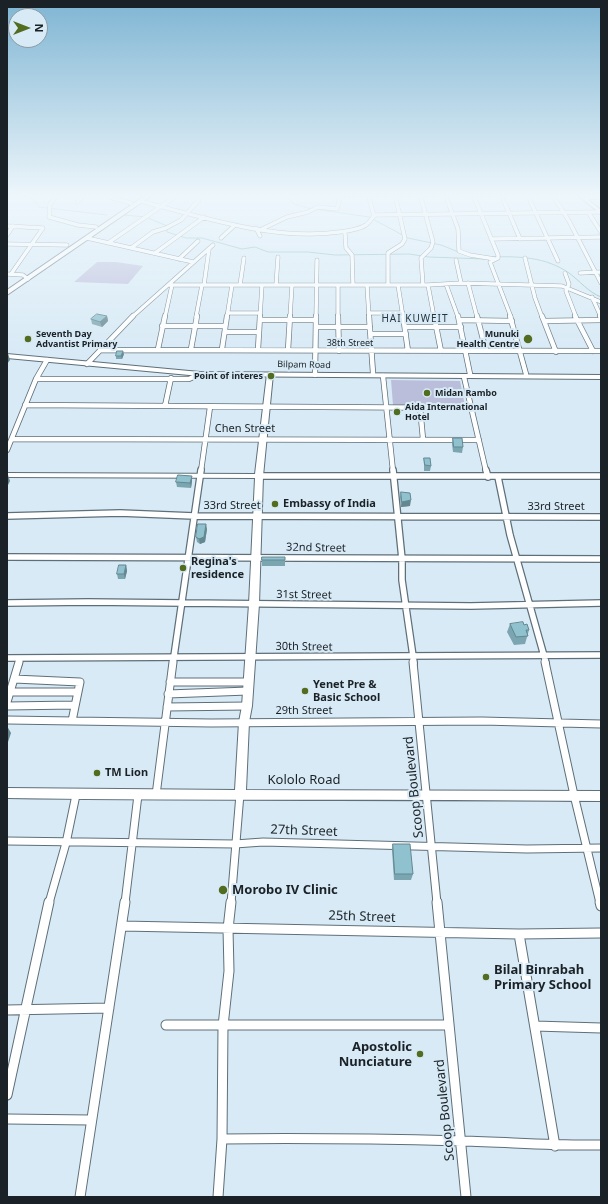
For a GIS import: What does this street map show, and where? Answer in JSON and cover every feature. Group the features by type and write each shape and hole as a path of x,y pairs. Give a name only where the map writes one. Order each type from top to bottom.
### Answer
{"highway":[{"path":"7,293 60,250"},
{"path":"7,286 26,277 68,250"}],"main road":[{"name":"Bilpam Road","path":"7,353 200,374 373,373 601,376"},
{"name":"Bilpam Road","path":"7,356 201,370 315,374 383,376 526,374 601,376"}],"street":[{"path":"26,277 9,274 28,250"},
{"path":"141,250 193,262"},
{"path":"155,253 159,250"},
{"path":"179,259 188,250"},
{"path":"88,362 207,250"},
{"path":"191,349 193,326 209,258 208,250"},
{"path":"347,250 352,255 353,285"},
{"path":"388,285 388,253 392,250"},
{"path":"428,250 421,258 441,351"},
{"path":"459,250 470,255 497,257"},
{"path":"495,250 497,257"},
{"path":"553,250 558,261"},
{"path":"583,250 601,283"},
{"path":"276,285 278,257"},
{"path":"497,257 490,262 512,321 526,374"},
{"path":"240,285 244,258"},
{"path":"525,258 535,298 556,352"},
{"path":"315,374 317,260"},
{"path":"456,260 461,283"},
{"path":"580,272 601,272"},
{"path":"565,273 568,283 566,291 577,321 593,351"},
{"path":"446,284 451,293 461,327 466,350 470,408 488,477"},
{"path":"468,284 479,320 486,351"},
{"path":"170,285 532,284 568,287 601,302"},
{"path":"158,349 170,285"},
{"path":"222,349 225,326 229,313 232,285"},
{"path":"258,349 260,320 259,312 262,285"},
{"path":"288,350 292,285"},
{"path":"338,285 339,351"},
{"path":"367,285 373,373"},
{"path":"398,285 408,351"},
{"path":"544,321 601,319 592,297"},
{"path":"229,313 259,312"},
{"path":"370,313 403,313"},
{"path":"260,320 316,320"},
{"path":"459,320 512,321"},
{"path":"162,326 225,326"},
{"path":"316,327 370,327"},
{"path":"405,327 461,327"},
{"path":"225,332 258,332"},
{"path":"371,334 406,334"},
{"name":"38th Street","path":"100,350 258,349 316,351 601,351"},
{"path":"7,450 36,379 48,360"},
{"path":"36,379 189,379 200,374"},
{"path":"218,1197 222,1139 223,1026 229,971 228,929 234,882 235,844 240,794 244,722 247,706 251,656 259,476 270,374"},
{"name":"Scoop Boulevard","path":"383,376 392,477 402,559 402,580 413,657 466,1197"},
{"path":"166,406 172,378"},
{"path":"25,405 470,408"},
{"path":"156,795 166,722 168,694 175,656 199,476 210,407"},
{"path":"420,407 423,439"},
{"name":"Chen Street","path":"12,439 479,440"},
{"path":"7,475 392,477 601,476"},
{"path":"498,477 517,558 544,655 574,795 601,906"},
{"name":"33rd Street","path":"7,516 120,513 194,516 601,517"},
{"name":"32nd Street","path":"7,557 601,559"},
{"name":"31st Street","path":"7,603 88,602 406,606 601,603"},
{"name":"30th Street","path":"7,658 601,655"},
{"path":"7,702 8,692 14,679 20,658"},
{"path":"14,679 77,681 80,683 72,721"},
{"path":"170,682 248,686"},
{"path":"168,694 248,686"},
{"path":"8,692 78,692"},
{"path":"7,706 75,705"},
{"path":"167,707 247,706"},
{"name":"29th Street","path":"7,720 601,724"},
{"name":"Kololo Road","path":"7,793 76,795 240,794 601,796"},
{"path":"7,1095 44,919 66,843 76,795"},
{"path":"80,1197 90,1120 122,926 138,795"},
{"name":"27th Street","path":"7,842 235,844 263,842 432,847 601,848"},
{"name":"25th Street","path":"122,926 228,929 335,929 519,934 601,933"},
{"path":"519,934 555,1146"},
{"path":"7,1010 26,1008 109,1008"},
{"path":"166,1025 448,1025"},
{"path":"535,1026 601,1028"},
{"path":"7,1119 90,1120"},
{"path":"222,1139 359,1138 461,1142 512,1142 555,1146 601,1145"}],"shaded area":[{"path":"97,262 116,262 143,266 128,284 74,282"},
{"name":"Midan Rambo","path":"391,380 460,381 465,406 393,405"}],"building":[{"path":"97,314 107,316 100,322 91,319"},
{"path":"117,351 123,351 121,356 116,356"},
{"path":"453,438 462,438 463,447 454,447"},
{"path":"424,458 430,458 431,466 425,465"},
{"path":"178,475 192,476 190,483 176,482"},
{"path":"401,492 410,493 411,500 402,502"},
{"path":"198,524 206,524 204,537 199,539 196,537"},
{"path":"262,557 285,557 285,560 262,560"},
{"path":"119,565 126,565 124,574 117,574"},
{"path":"523,622 524,625 527,624 529,630 526,630 528,636 516,637 510,624"},
{"path":"393,844 410,844 413,874 395,874"}],"waterway":[{"path":"263,250 268,252 308,252 335,255 409,254 429,257 484,259"},
{"path":"454,250 461,253"},
{"path":"492,257 522,257 551,264 569,273 588,289 601,297"}],"place":[{"name":"Seventh Day Advantist Primary","path":"28,339"},
{"name":"Munuki Health Centre","path":"528,339"},
{"name":"Point of interes","path":"271,376"},
{"name":"Midan Rambo","path":"427,393"},
{"name":"Aida International Hotel","path":"397,412"},
{"name":"Embassy of India","path":"275,504"},
{"name":"Regina's residence","path":"183,568"},
{"name":"Yenet Pre & Basic School","path":"305,691"},
{"name":"TM Lion","path":"97,773"},
{"name":"Morobo IV Clinic","path":"223,890"},
{"name":"Bilal Binrabah Primary School","path":"486,977"},
{"name":"Apostolic Nunciature","path":"420,1054"}],"district":[{"name":"HAI KUWEIT","path":"415,319"}]}
